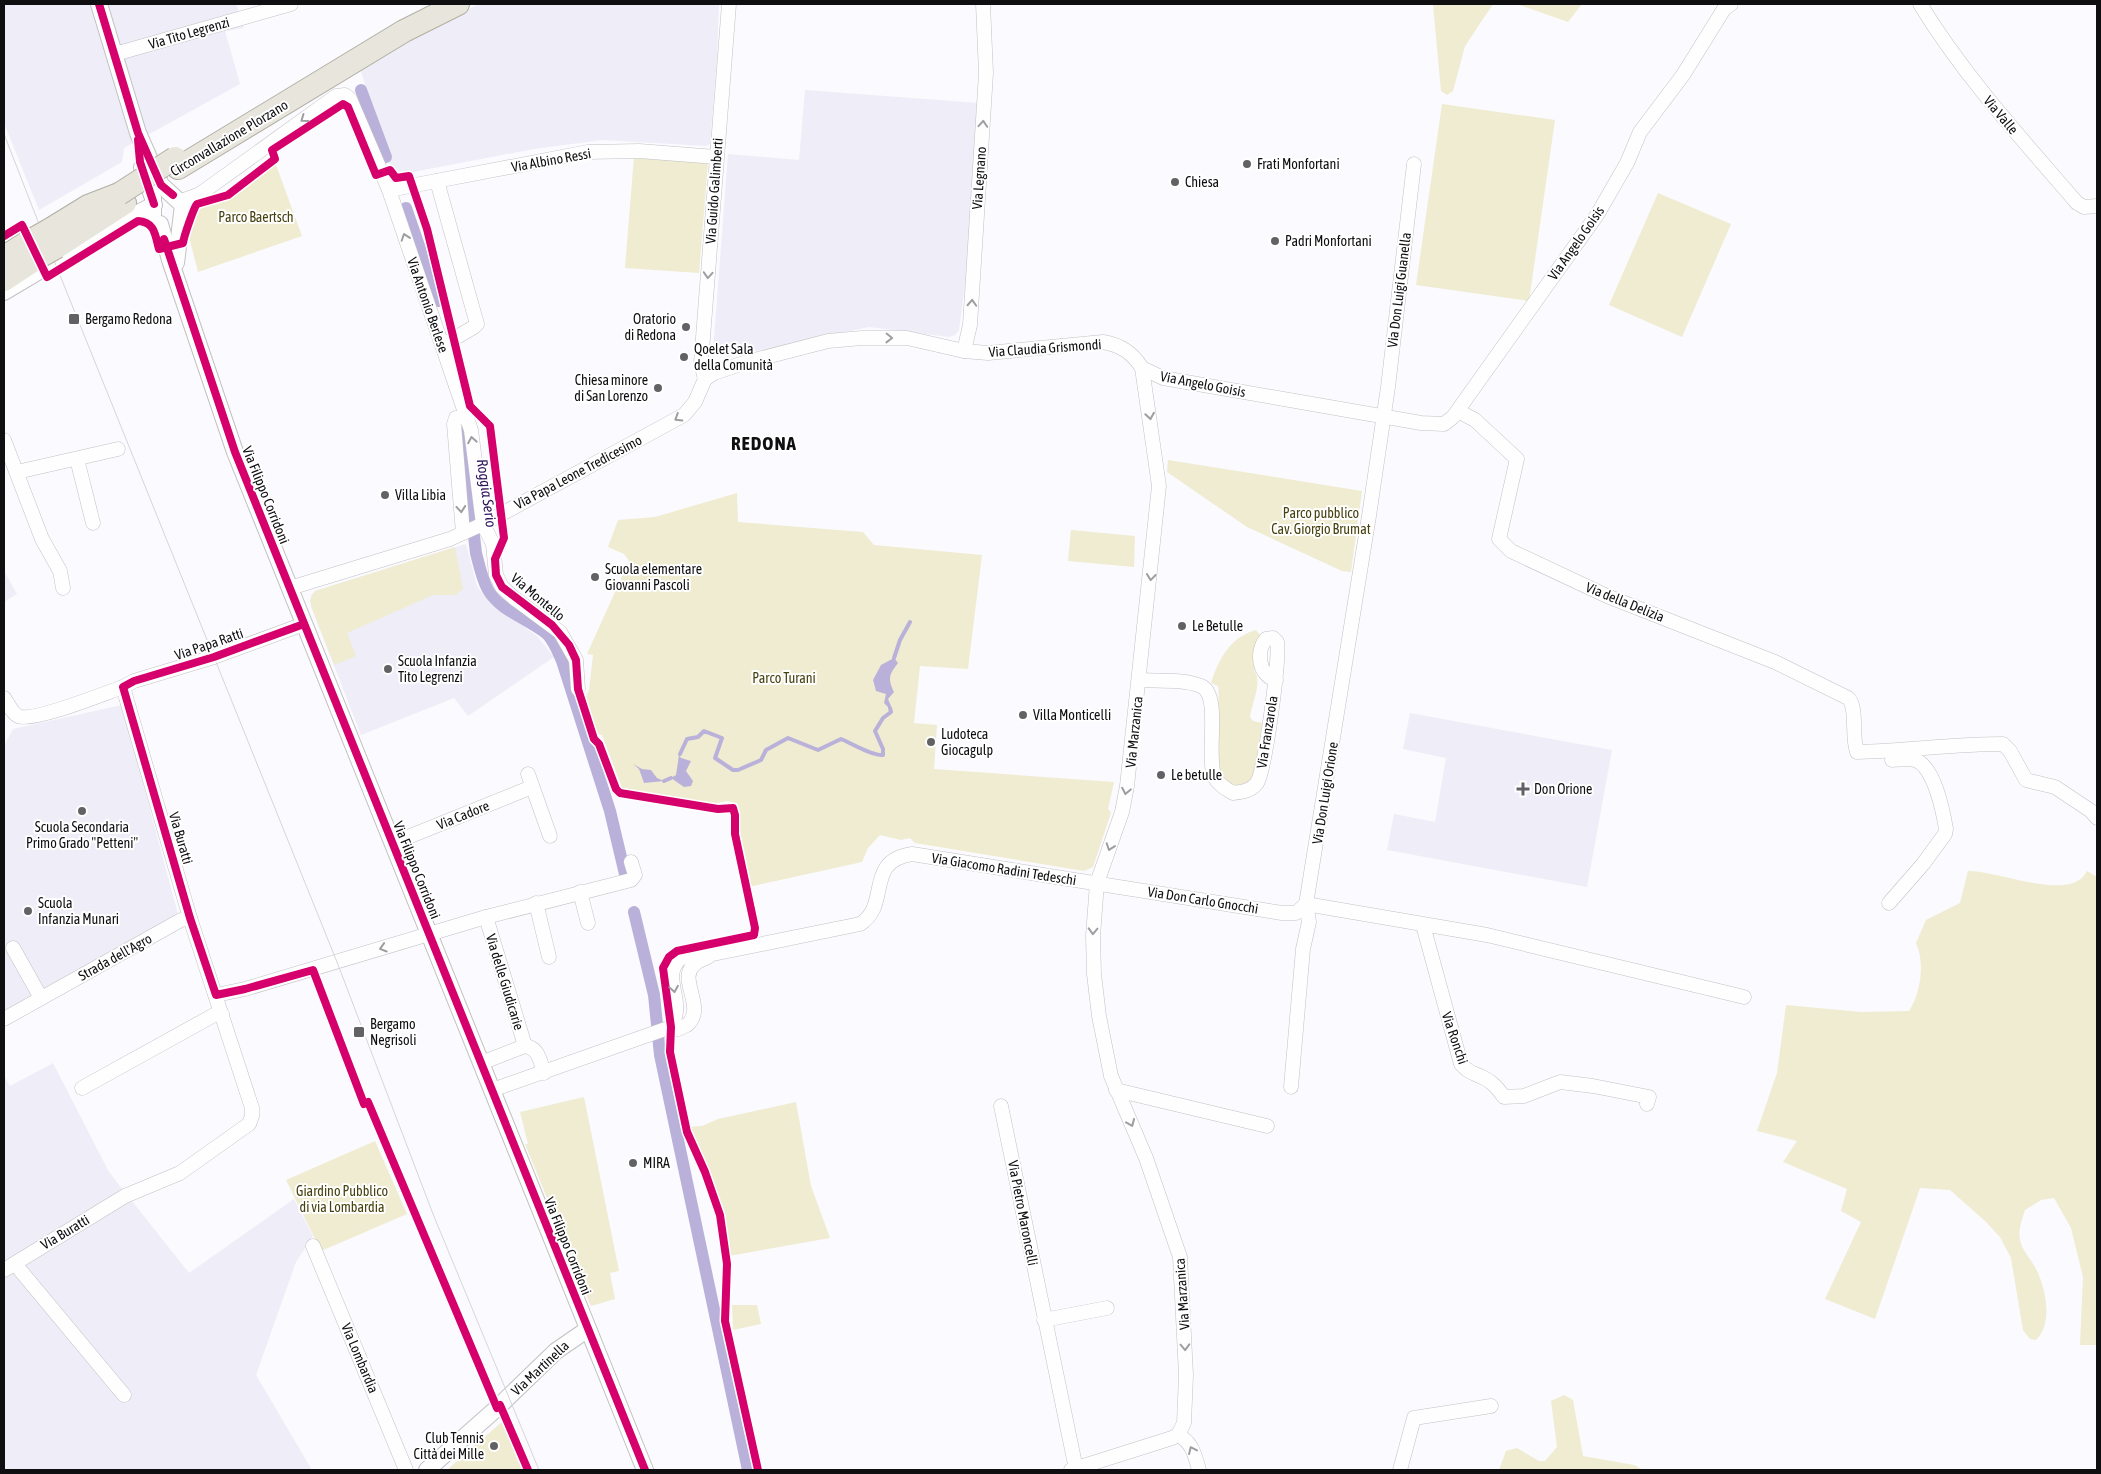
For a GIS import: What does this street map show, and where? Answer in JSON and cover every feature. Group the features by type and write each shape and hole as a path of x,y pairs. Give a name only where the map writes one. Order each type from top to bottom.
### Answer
{"highway":[{"name":"Circonvallazione Plorzano","path":"4,265 52,238 127,203 177,163 435,4"},
{"name":"Circonvallazione Plorzano","path":"177,163 404,31 458,4"},
{"name":"Circonvallazione Plorzano","path":"4,280 30,251"},
{"path":"4,257 30,251"}],"street":[{"name":"Via Filippo Corridoni","path":"100,4 138,133 162,185 177,198 184,209 180,221 177,276"},
{"name":"Via Tito Legrenzi","path":"115,54 291,4"},
{"name":"Via Guido Galimberti","path":"706,379 701,362 716,157 730,4"},
{"name":"Via Legnano","path":"964,351 970,325 986,73 983,4"},
{"name":"Via Angelo Goisis","path":"1142,368 1163,378 1440,425 1448,421 1458,411 1597,215 1628,163 1640,132 1683,74 1724,9 1731,4"},
{"name":"Via Valle","path":"1920,4 1939,35 1967,73 2077,203 2084,207 2097,206"},
{"name":"Via Antonio Berlese","path":"177,198 200,194 336,96 345,95 352,103 388,190 443,345 474,445 483,524"},
{"name":"Via Filippo Corridoni","path":"138,133 140,162 232,443 645,1470"},
{"name":"Via Albino Ressi","path":"388,190 588,152 639,151 716,157"},
{"name":"Via Don Luigi Guanella","path":"1383,416 1414,164"},
{"path":"436,181 477,318 477,324 443,345"},
{"path":"156,213 162,196 177,198"},
{"path":"4,292 127,203 156,213 172,226 180,221"},
{"name":"Via Claudia Grismondi","path":"706,379 714,373 746,362 840,340 907,338 964,351 988,353 1102,342 1114,344 1130,352 1142,368"},
{"name":"Via Marzanica","path":"1142,368 1159,486 1140,680 1126,795 1097,883 1093,936 1094,974 1106,1056 1116,1090 1146,1158 1180,1257 1186,1375 1184,1423 1178,1435"},
{"name":"Via Papa Leone Tredicesimo","path":"290,588 450,540 483,524 684,415 695,402 706,379"},
{"name":"Via della Delizia","path":"1458,411 1475,420 1516,459 1499,539 1502,545 1606,596 1767,659 1848,698 1853,702 1853,740 1857,752"},
{"name":"Via Don Luigi Orione","path":"1291,1087 1303,949 1309,922 1306,904 1372,499 1383,416"},
{"path":"465,417 456,418 454,424 465,532"},
{"path":"4,440 42,539 60,571 63,588"},
{"path":"17,472 118,449"},
{"path":"77,459 92,523"},
{"name":"Via Montello","path":"483,524 493,544 496,575 499,581 514,598 560,632 576,660 578,689"},
{"name":"Via Papa Ratti","path":"4,698 16,715 30,717 304,624"},
{"name":"Via Franzarola","path":"1140,680 1189,683 1203,686 1210,694 1212,708 1210,752 1215,778 1223,787 1233,792 1252,788 1258,781 1263,765 1276,680"},
{"name":"Via Buratti","path":"122,687 190,918 252,1108 249,1124 180,1173 125,1196 9,1267 124,1395"},
{"path":"1857,752 1893,752 1949,744 2003,744 2008,747 2026,780 2055,787 2091,811 2097,818"},
{"path":"1857,752 1867,761 1912,759 1921,763 1929,774 1943,815 1945,834 1923,864 1889,903"},
{"name":"Via Cadore","path":"393,843 530,780 550,836"},
{"name":"Via Giacomo Radini Tedeschi","path":"544,1073 666,1029 683,1027 690,1022 695,1011 689,973 693,965 713,954 860,924 868,919 873,909 883,871 898,856 912,854 1097,883"},
{"path":"216,995 245,989 430,936 536,903 631,880 635,875 631,862"},
{"name":"Via Don Carlo Gnocchi","path":"1097,883 1282,913 1296,913 1306,904"},
{"path":"580,892 588,923"},
{"path":"536,903 550,957"},
{"path":"1306,904 1487,936 1744,997"},
{"path":"1282,913 1290,918 1302,932 1303,949"},
{"name":"Via delle Giudicarie","path":"486,917 525,1046"},
{"name":"Strada dell'Agro","path":"4,1019 181,920 190,918"},
{"name":"Via Ronchi","path":"1423,925 1461,1064 1468,1073 1483,1077 1494,1083 1504,1097 1524,1096 1560,1082 1649,1097 1647,1104"},
{"path":"13,948 41,998"},
{"path":"82,1088 214,1015 222,1014"},
{"name":"Via delle Giudicarie","path":"481,1063 525,1046 532,1047 537,1052 544,1073"},
{"path":"492,1090 544,1073"},
{"path":"1116,1090 1267,1126"},
{"name":"Via Pietro Maroncelli","path":"1001,1106 1044,1320 1079,1469"},
{"name":"Via Lombardia","path":"313,1246 406,1470"},
{"path":"1044,1320 1107,1308"},
{"name":"Via Martinella","path":"427,1470 500,1405 556,1351 588,1329"},
{"path":"1400,1470 1414,1418 1491,1406"},
{"path":"1079,1469 1178,1435 1187,1439 1190,1444 1198,1470"}],"shaded area":[{"path":"4,4 236,4 244,28 225,31 240,84 124,148 122,162 39,210 4,123"},
{"path":"480,4 719,4 717,59 710,144 706,146 602,140 534,149 398,175 393,174 360,68 427,27"},
{"path":"805,90 979,103 967,269 959,330 955,335 949,337 869,327 728,357 713,352 728,154 799,160"},
{"path":"466,544 477,586 489,602 537,636 554,657 468,716 454,698 361,735 311,606 311,595 315,591"},
{"path":"4,571 17,594 4,602"},
{"path":"894,658 898,663 890,676 894,692 888,699 891,706 889,708 884,703 886,694 876,691 873,680 881,665"},
{"path":"122,705 179,918 4,1014 4,746 13,729"},
{"name":"Don Orione","path":"1410,713 1612,750 1587,887 1387,850 1394,814 1435,822 1446,758 1403,749"},
{"path":"679,755 681,758 691,761 686,771 693,781 691,786 684,787 671,778 676,775"},
{"path":"633,764 642,769 651,770 657,778 664,781 644,783 639,769"},
{"path":"53,1063 109,1172 189,1273 294,1199 313,1236 296,1262 256,1375 312,1470 4,1470 4,1076 10,1086"}],"green space":[{"path":"1433,4 1493,4 1465,46 1453,91 1447,95 1441,91"},
{"path":"1517,4 1582,4 1568,22"},
{"path":"1442,104 1555,120 1529,301 1416,285"},
{"path":"634,156 708,162 699,273 625,268"},
{"name":"Parco Baertsch","path":"275,162 302,236 198,272 188,233 195,222 197,207 221,201"},
{"path":"1658,193 1731,224 1682,337 1609,305"},
{"name":"Parco pubblico Cav. Giorgio Brumat","path":"1168,460 1362,491 1351,572 1342,571 1247,527 1167,472"},
{"name":"Parco Turani","path":"737,493 738,522 863,532 874,545 982,555 968,669 920,666 914,723 937,725 934,769 1114,782 1108,809 1111,812 1093,867 1084,871 915,843 910,838 901,840 880,835 868,848 862,862 748,887 736,832 738,804 727,801 713,804 622,788 602,735 593,733 585,699 589,690 593,655 587,654 629,561 624,554 608,547 618,520 655,517"},
{"path":"1071,530 1135,536 1134,567 1068,561"},
{"path":"455,547 463,589 455,595 433,595 347,633 356,656 334,665 311,606 310,600 315,591"},
{"path":"1256,630 1260,635 1254,670 1257,686 1250,717 1253,721 1262,723 1253,780 1239,786 1228,784 1222,775 1218,761 1219,696 1218,686 1211,683 1222,658 1232,644 1247,633"},
{"path":"1968,871 2056,885 2069,884 2079,880 2087,871 2097,877 2097,1345 2080,1345 2083,1277 2071,1228 2054,1198 2041,1200 2025,1210 2020,1228 2021,1244 2037,1271 2045,1297 2045,1325 2036,1340 2030,1339 2023,1330 2011,1258 2000,1237 1950,1190 1920,1188 1875,1319 1825,1299 1861,1222 1841,1211 1847,1189 1783,1162 1797,1141 1757,1131 1777,1073 1786,1005 1861,1012 1909,1011 1919,987 1921,968 1916,943 1926,920 1960,903"},
{"path":"584,1097 619,1271 610,1273 615,1299 591,1306 525,1144 528,1144 520,1112"},
{"path":"796,1102 811,1186 830,1238 729,1256 720,1206 688,1127 702,1126 718,1119"},
{"name":"Giardino Pubblico di via Lombardia","path":"375,1141 407,1214 321,1251 286,1180"},
{"path":"732,1305 757,1305 761,1324 733,1330"},
{"path":"1564,1395 1573,1400 1583,1456 1634,1465 1643,1470 1499,1470 1506,1451 1517,1448 1539,1461 1545,1461 1557,1447 1551,1401"},
{"name":"Club Tennis Città dei Mille","path":"503,1421 524,1470 447,1470"}],"waterway":[{"name":"Roggia Serio","path":"361,90 386,157"},
{"name":"Roggia Serio","path":"406,208 438,301"},
{"name":"Roggia Serio","path":"462,433 476,553 484,581 488,590 500,604 547,634 556,647 610,811 625,874"},
{"path":"894,658 900,640 910,622"},
{"path":"680,754 687,739 698,737 704,731 722,738 715,758 733,770 738,770 761,760 766,750 788,738 818,750 841,739 878,755 883,755 883,749 875,731 883,718 891,712 890,708"},
{"path":"664,781 671,778"},
{"name":"Roggia Serio","path":"634,912 654,995 660,1055 748,1470"}],"tram line":[{"path":"4,134 39,224"},
{"path":"53,258 337,962 433,1214 539,1470"}],"cycle path":[{"path":"99,4 138,133 161,185 173,195"},
{"path":"4,236 22,225 47,277 138,221 144,222 151,227 159,249 183,243 197,204 228,195 275,159 272,150 343,104 348,107 376,175 390,170 396,178 409,176 427,229 470,406 490,426 504,538 495,559 496,575 502,587 552,625 569,645 576,660 578,689 594,739 599,744 616,789 620,793 718,809 733,808 735,815 735,834 755,928 754,935 677,951 669,957 663,968 671,1027 670,1052 687,1132 705,1172 720,1215 727,1264 725,1321 758,1470"},
{"path":"138,140 140,162 154,204"},
{"path":"164,239 235,452 645,1470"},
{"path":"304,624 214,657 134,681 123,687 190,918 216,995 313,970 364,1104 368,1102 497,1408"},
{"path":"500,1405 528,1470"}],"place":[{"name":"Frati Monfortani","path":"1247,164"},
{"name":"Chiesa","path":"1175,182"},
{"name":"Padri Monfortani","path":"1275,241"},
{"name":"Bergamo Redona","path":"74,319"},
{"name":"Oratorio di Redona","path":"686,327"},
{"name":"Qoelet Sala della Comunità","path":"684,357"},
{"name":"Chiesa minore di San Lorenzo","path":"658,388"},
{"name":"Villa Libia","path":"385,495"},
{"name":"Scuola elementare Giovanni Pascoli","path":"595,577"},
{"name":"Le Betulle","path":"1182,626"},
{"name":"Scuola Infanzia Tito Legrenzi","path":"388,669"},
{"name":"Villa Monticelli","path":"1023,715"},
{"name":"Ludoteca Giocagulp","path":"931,742"},
{"name":"Le betulle","path":"1161,775"},
{"name":"Don Orione","path":"1523,789"},
{"name":"Scuola Secondaria Primo Grado \"Petteni\"","path":"82,811"},
{"name":"Scuola Infanzia Munari","path":"28,911"},
{"name":"Bergamo Negrisoli","path":"359,1032"},
{"name":"MIRA","path":"633,1163"},
{"name":"Club Tennis Città dei Mille","path":"494,1446"}],"district":[{"name":"REDONA","path":"764,443"}]}
